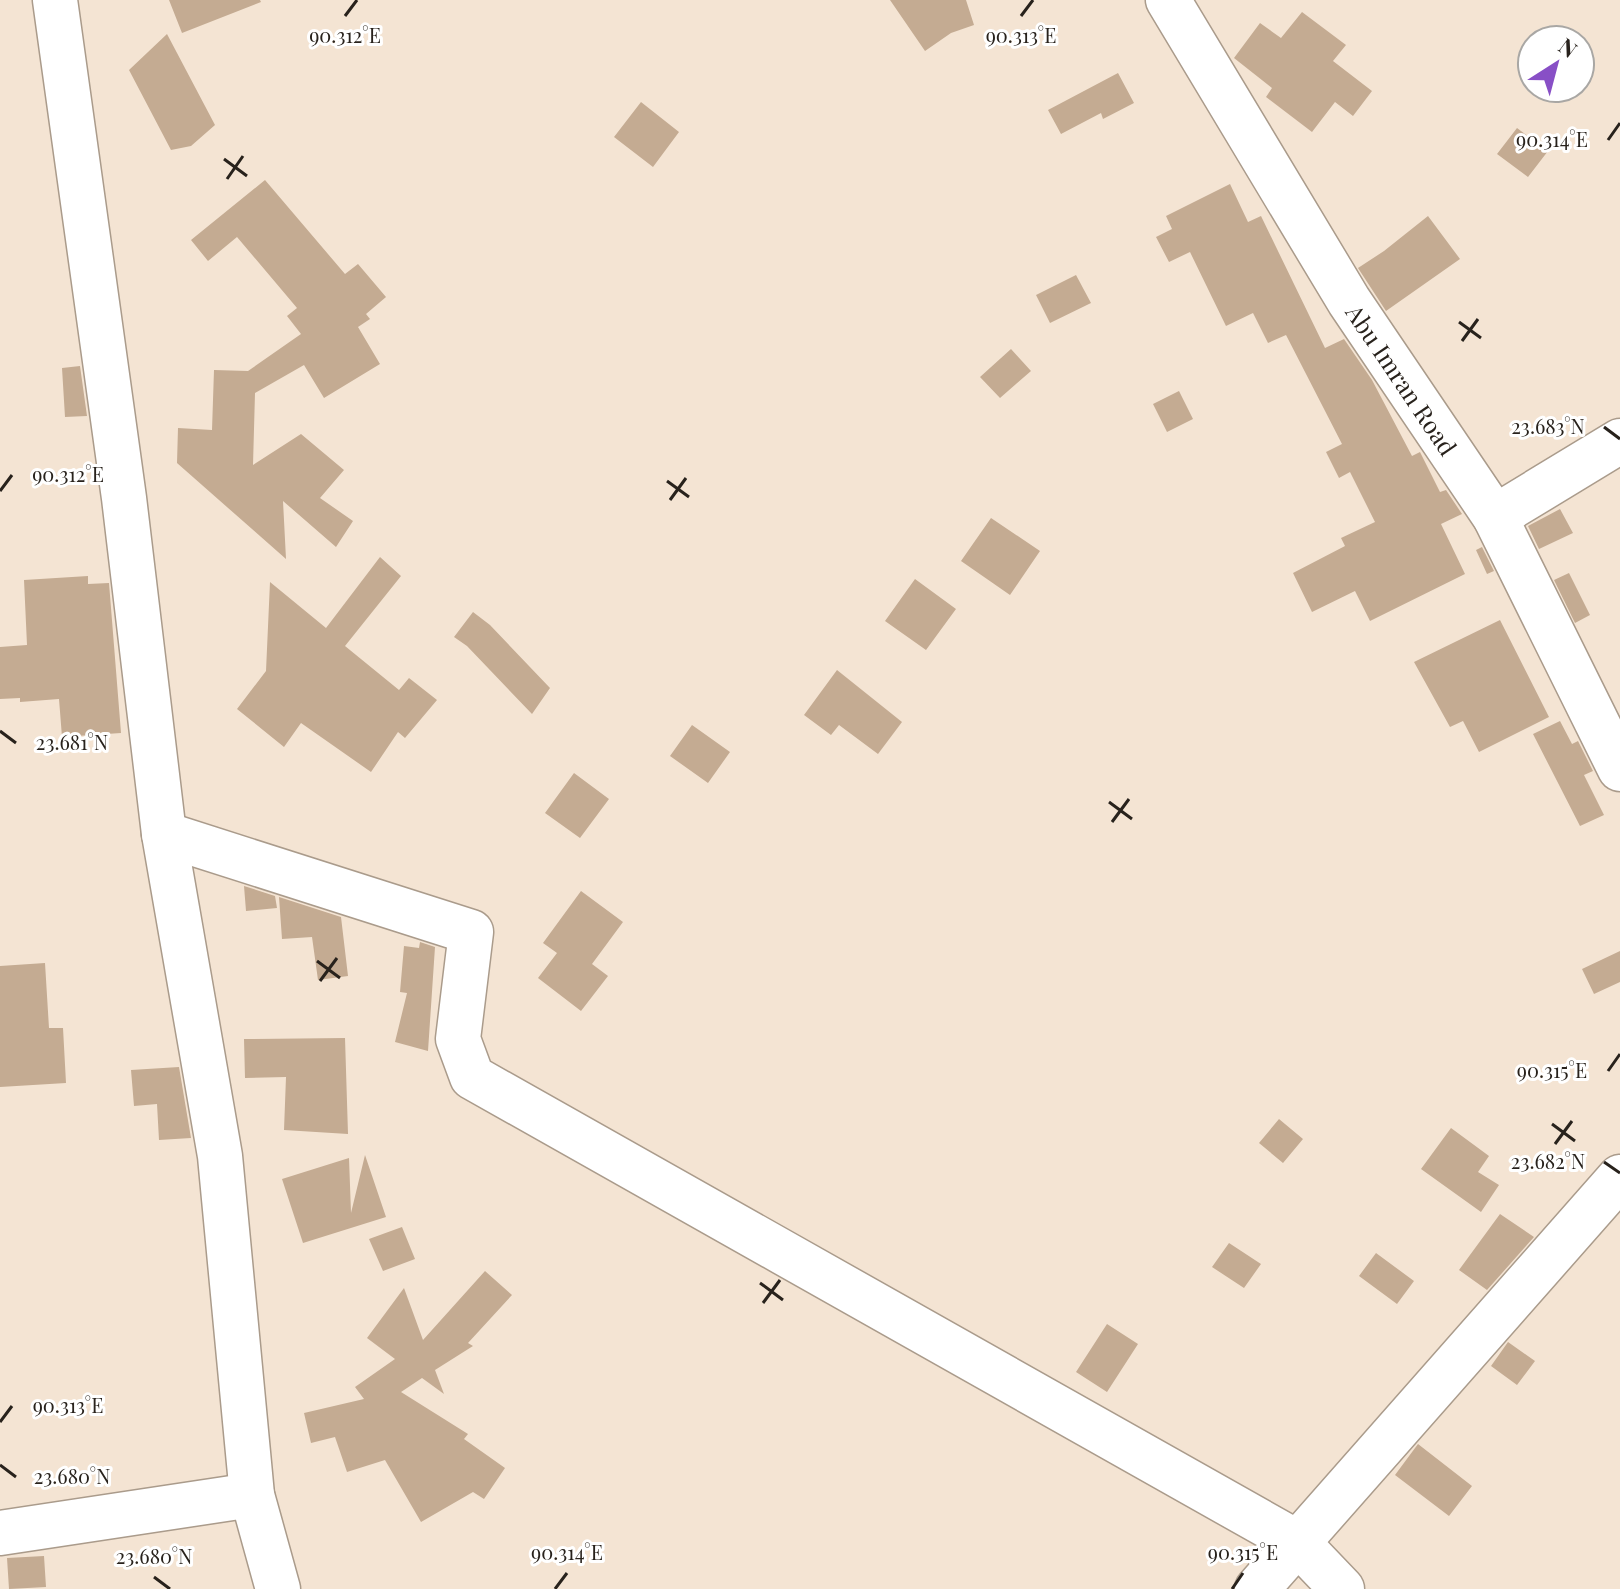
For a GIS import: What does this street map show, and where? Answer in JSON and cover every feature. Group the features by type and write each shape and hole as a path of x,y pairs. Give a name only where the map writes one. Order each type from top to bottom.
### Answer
{"street":[{"path":"55,0 124,498 164,834 220,1156 252,1495 278,1589"},
{"name":"Abu Imran Road","path":"1168,0 1349,301 1495,517 1620,769"},
{"path":"1495,517 1620,441"},
{"path":"164,834 471,932 458,1039 472,1077 1298,1543 1342,1589"},
{"path":"1257,1589 1620,1177"},
{"path":"0,1533 252,1495"}],"building":[{"path":"169,0 260,0 261,2 182,33"},
{"path":"890,0 966,0 974,25 951,33 925,51"},
{"path":"1302,12 1346,45 1333,61 1372,91 1353,116 1335,102 1312,132 1266,97 1272,88 1234,58 1260,23 1281,38"},
{"path":"167,34 215,125 191,146 171,150 129,70"},
{"path":"1118,73 1134,103 1103,119 1101,113 1061,134 1048,110"},
{"path":"641,102 679,132 653,167 614,137"},
{"path":"1517,128 1548,151 1528,177 1497,154"},
{"path":"265,180 345,274 358,264 386,297 366,314 370,319 358,327 380,364 324,398 304,365 255,393 253,465 301,434 344,470 320,498 353,521 336,547 283,501 286,559 177,463 178,428 212,430 214,370 248,371 301,334 287,316 297,308 237,237 208,261 191,240"},
{"path":"1230,184 1248,222 1261,216 1325,348 1344,339 1372,380 1412,456 1420,452 1440,492 1446,490 1462,514 1441,524 1465,574 1370,621 1355,591 1312,612 1293,573 1345,546 1341,538 1375,522 1350,472 1339,478 1326,452 1342,444 1286,335 1268,343 1253,313 1226,326 1190,252 1169,262 1156,237 1172,229 1166,216"},
{"path":"1428,216 1460,259 1386,311 1358,268"},
{"path":"1076,275 1091,303 1050,323 1036,295"},
{"path":"1011,349 1031,371 1000,398 980,377"},
{"path":"80,366 87,416 65,417 62,368"},
{"path":"1179,391 1193,419 1167,432 1153,404"},
{"path":"1560,509 1573,533 1539,549 1528,526"},
{"path":"991,518 1040,551 1010,595 961,561"},
{"path":"1482,547 1494,571 1487,574 1476,550"},
{"path":"380,557 401,576 345,646 399,690 409,678 437,700 405,738 398,732 371,772 301,723 284,747 237,709 266,671 270,582 326,628"},
{"path":"1569,573 1590,615 1575,623 1554,580"},
{"path":"88,576 88,584 109,583 121,733 62,737 59,699 20,702 20,698 0,699 0,647 27,645 24,580"},
{"path":"915,579 956,609 926,650 885,621"},
{"path":"473,612 490,625 550,688 532,714 467,646 454,637"},
{"path":"1500,620 1549,717 1479,752 1463,721 1450,727 1414,662"},
{"path":"837,670 902,722 878,754 839,725 831,735 804,715"},
{"path":"1560,721 1572,744 1578,741 1593,771 1584,775 1604,815 1580,826 1533,734"},
{"path":"692,725 730,752 708,783 670,756"},
{"path":"574,773 609,799 580,838 545,813"},
{"path":"244,886 275,896 277,908 246,911"},
{"path":"581,891 623,922 592,964 608,976 581,1011 538,978 557,953 543,943"},
{"path":"279,897 341,917 348,976 318,980 312,937 282,939"},
{"path":"420,942 435,947 428,1051 395,1042 407,993 400,992 404,946 419,948"},
{"path":"1620,951 1620,982 1594,994 1582,969"},
{"path":"45,963 49,1028 63,1028 66,1083 0,1087 0,966"},
{"path":"345,1038 348,1134 284,1130 286,1077 245,1078 244,1039"},
{"path":"179,1067 191,1138 159,1140 157,1104 134,1106 131,1070"},
{"path":"1279,1119 1303,1139 1283,1163 1259,1143"},
{"path":"1451,1128 1489,1156 1478,1172 1499,1185 1481,1212 1421,1169"},
{"path":"365,1155 386,1217 303,1243 282,1179 349,1158 351,1213"},
{"path":"1500,1214 1534,1237 1487,1290 1459,1270"},
{"path":"402,1227 415,1259 383,1271 369,1239"},
{"path":"1229,1243 1261,1264 1244,1288 1212,1267"},
{"path":"1376,1253 1414,1281 1397,1304 1359,1276"},
{"path":"485,1271 512,1295 468,1343 473,1346 435,1370 444,1394 422,1378 401,1392 468,1434 464,1439 505,1468 484,1499 473,1492 421,1522 385,1460 347,1472 335,1437 311,1443 304,1413 364,1399 355,1387 395,1359 367,1338 404,1288 423,1340"},
{"path":"1107,1324 1138,1344 1107,1392 1076,1372"},
{"path":"1508,1342 1535,1361 1517,1385 1491,1366"},
{"path":"1418,1444 1472,1486 1449,1516 1395,1475"},
{"path":"44,1556 46,1587 9,1589 7,1558"}]}
